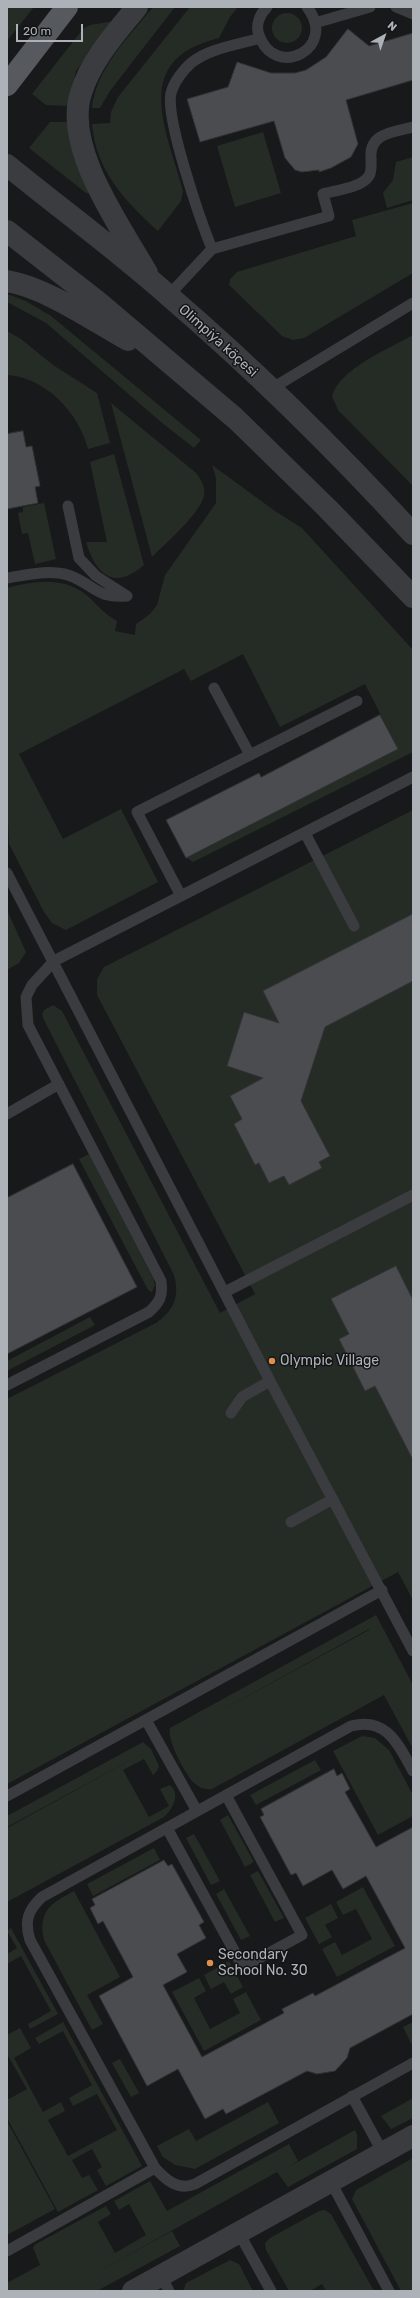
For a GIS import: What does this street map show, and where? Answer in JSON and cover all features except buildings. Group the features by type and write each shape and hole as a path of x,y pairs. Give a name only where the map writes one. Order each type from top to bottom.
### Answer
{"main road":[{"path":"7,85 67,7"}],"street":[{"path":"137,7 94,64 80,94 77,116 87,163 95,181 161,289"},
{"name":"Olimpiýa köçesi","path":"7,166 161,289 271,389 363,480 413,534"},
{"path":"7,231 172,364 236,419 327,508 413,597"},
{"path":"7,281 27,287 56,300 172,364"},
{"path":"132,2291 165,2283 239,2233 413,2136"}],"lane":[{"path":"267,7 258,22 260,38 267,50 276,56 286,58 305,52 312,44 316,35 316,22 307,7"},
{"path":"316,22 370,7"},
{"path":"396,7 413,14"},
{"path":"212,249 202,224 170,113 171,93 178,77 191,64 206,53 260,38"},
{"path":"161,289 212,249 329,216 322,194 363,182 369,176 371,168 371,146 375,140 379,136 413,127"},
{"path":"271,389 413,303"},
{"path":"7,578 55,573 68,575 103,595 112,598 127,596 96,576 79,558 68,506"},
{"path":"214,688 250,755"},
{"path":"181,896 137,812 357,701"},
{"path":"7,1385 149,1312 158,1304 163,1294 161,1281 28,1025 26,997 32,985 54,961 413,777"},
{"path":"305,833 354,926"},
{"path":"7,873 54,961 270,1381 412,1648"},
{"path":"7,1114 59,1084"},
{"path":"225,1292 413,1195"},
{"path":"231,1413 242,1397 270,1381"},
{"path":"290,1522 332,1499"},
{"path":"7,1796 382,1590"},
{"path":"146,1720 197,1811"},
{"path":"413,1772 395,1739 387,1732 378,1726 360,1724 351,1726 42,1897 31,1908 26,1922 30,1940 155,2168 174,2185 189,2186 413,2063"},
{"path":"167,1828 243,1967 302,1935 226,1795"},
{"path":"352,2096 383,2153"},
{"path":"7,2251 155,2168"},
{"path":"331,2182 389,2291"},
{"path":"239,2233 271,2291"}],"shaded area":[{"path":"7,7 34,7 7,41"},
{"path":"153,7 175,7 110,91 100,108 92,108 95,93 107,66 124,42"},
{"path":"190,7 238,7 230,17 219,38 191,48 173,62 164,80 161,100 164,121 183,191 181,201 158,231 134,208 114,184 99,156 92,124 110,123 111,112 118,97"},
{"path":"287,13 298,17 302,28 298,39 287,43 276,39 272,28 276,17"},
{"path":"115,21 76,71 68,106 46,105 32,94 83,29 90,25"},
{"path":"50,122 67,122 75,160 90,193 86,193 29,148"},
{"path":"263,132 281,193 235,207 217,146"},
{"path":"413,157 413,200 387,208 383,193 393,180 396,162"},
{"path":"413,203 413,273 304,338 293,340 282,336 229,285 230,279 237,272 356,236 352,220"},
{"path":"7,294 26,301 51,316 201,440 194,448 161,422 46,323 7,302"},
{"path":"7,331 21,339 53,365 97,393 110,443 88,449 77,423 58,399 34,382 21,377 7,375"},
{"path":"413,335 413,486 338,410 332,396 344,377 355,368 366,360"},
{"path":"111,403 195,472 203,485 204,495 197,510 182,528 152,557"},
{"path":"114,454 144,565 133,573 124,577 115,578 108,576 101,571 90,554 86,542 107,542 90,462"},
{"path":"212,465 275,511 302,528 413,650 413,752 193,862 187,858 398,749 365,684 280,727 243,654 191,681 184,669 19,754 63,839 121,809 158,882 66,930 52,923 44,912 9,844 7,801 7,588 40,582 62,583 72,586 91,599 106,614 117,621 115,631 135,635 136,624 150,614 157,605 165,575 216,503 216,478"},
{"path":"44,503 56,559 35,564 28,533 22,534 18,513 23,512 23,507"},
{"name":"Olympic Village","path":"413,810 413,1600 398,1572 7,1784 7,1399 156,1323 171,1308 176,1296 176,1283 174,1275 44,1020 42,1015 44,1010 53,1005 62,1011 220,1313 255,1294 97,995 97,979 104,967"},
{"path":"7,910 26,952 19,963 7,970"},
{"path":"89,1154 153,1278 155,1285 152,1292 148,1290 79,1159"},
{"path":"90,1317 95,1325 7,1371 7,1361"},
{"path":"376,1615 413,1685 413,1749 384,1695 212,1789 200,1787 191,1779 174,1748 171,1740 170,1728","holes":["369,1629 369,1630 204,1720"]},
{"path":"362,1736 375,1738 389,1750 413,1795 413,1816 378,1835 333,1751"},
{"path":"143,1742 151,1749 7,1827 7,1816"},
{"path":"151,1749 159,1766 153,1775 144,1759 123,1770 149,1817 169,1806 160,1789 170,1785 175,1793 175,1797 173,1806 167,1814 7,1902 7,1828"},
{"path":"315,1760 321,1770 256,1805 250,1795"},
{"path":"228,1815 254,1862 245,1867 220,1820"},
{"path":"194,1834 220,1881 211,1885 186,1838"},
{"path":"154,1848 160,1860 93,1896 87,1884"},
{"path":"258,1871 284,1918 275,1922 250,1875"},
{"path":"363,1887 395,1946 337,1977 322,1949 335,1942 342,1955 372,1939 356,1909 343,1915 336,1902"},
{"path":"224,1889 250,1936 241,1940 216,1894"},
{"path":"74,1891 120,1977 87,1995 103,2024 92,2030 44,1940 43,1922 48,1910 58,1900"},
{"path":"331,1904 338,1918 325,1925 332,1937 319,1944 305,1918"},
{"path":"11,1928 58,2014 30,2029 28,2024 51,2011 21,1956 7,1964 7,1954 17,1948 7,1931"},
{"path":"229,1961 243,1987 231,1994 224,1982 211,1989 204,1975"},
{"path":"199,1978 206,1991 194,1998 210,2029 240,2013 233,1999 246,1992 261,2020 204,2051 172,1992"},
{"path":"63,2022 142,2166 106,2186 97,2170 102,2167 92,2149 72,2160 82,2178 89,2175 98,2190 58,2212 7,2118 7,2100 27,2089 7,2054 7,2035 20,2028 31,2048 14,2058 43,2112 61,2102 65,2111 48,2120 68,2156 117,2130 97,2094 73,2106 69,2098 92,2085 63,2031 39,2044 35,2038"},
{"path":"413,2022 413,2047 403,2027"},
{"path":"120,2059 139,2093 131,2097 112,2063"},
{"path":"413,2098 413,2118 391,2129 381,2116"},
{"path":"268,2102 279,2123 195,2169 175,2165 163,2157 157,2146 189,2129 196,2141"},
{"path":"7,2121 55,2209 7,2235"},
{"path":"355,2130 357,2135 357,2149 288,2187 277,2172 92,2275 172,2231 180,2246 97,2291 7,2291 7,2283 40,2265 33,2247 36,2244 106,2206 111,2214 98,2222 115,2253 146,2235 129,2204 119,2210 114,2201 150,2181 167,2211 289,2144 298,2161 285,2169"},
{"path":"413,2158 413,2291 401,2291 352,2199 356,2190"},
{"path":"325,2210 331,2214 374,2291 326,2291 322,2284 310,2291 289,2291 266,2250 265,2243 270,2238 319,2211"},
{"path":"230,2260 239,2264 253,2291 183,2291 186,2283"}],"place":[{"name":"Olympic Village","path":"272,1361"},
{"name":"Secondary School No. 30","path":"210,1963"}]}
